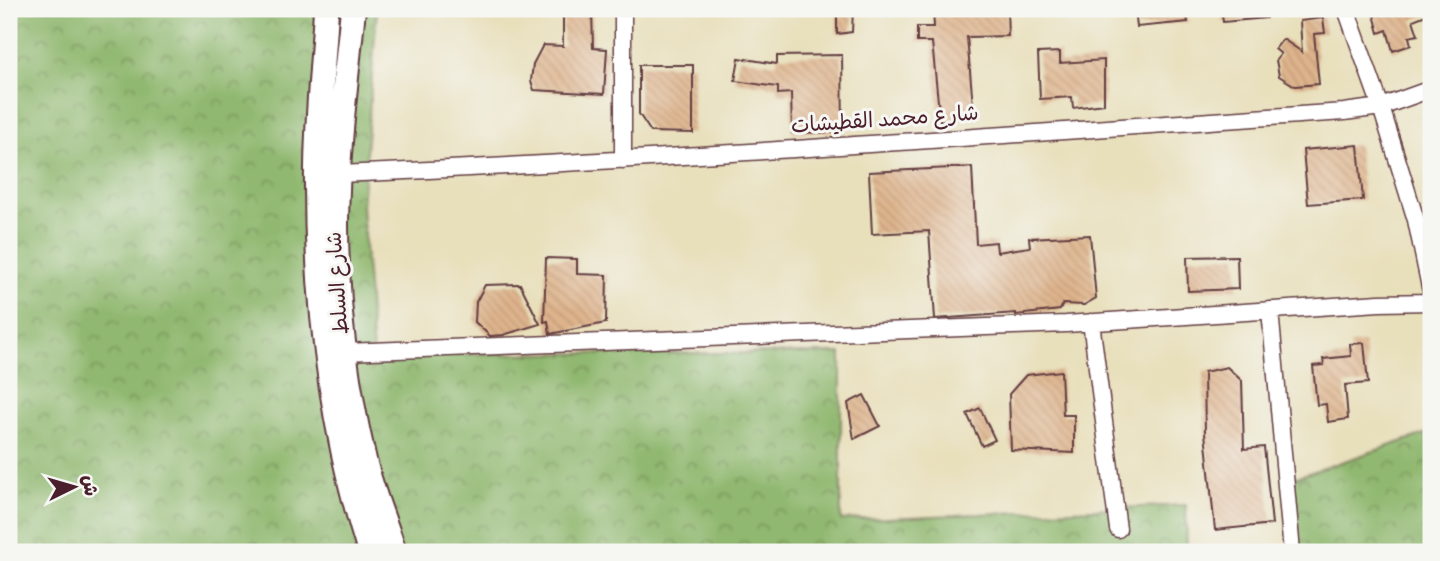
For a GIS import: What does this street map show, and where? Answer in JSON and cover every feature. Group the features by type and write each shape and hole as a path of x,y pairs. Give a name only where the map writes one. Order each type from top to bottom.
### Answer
{"main road":[{"name":"شارع السلط","path":"326,9 317,182 320,291 335,413 360,521 370,552"},
{"name":"شارع السلط","path":"353,9 338,174 337,254 345,352 363,459 394,552"}],"street":[{"path":"623,160 624,9"},
{"path":"1346,9 1381,107 1416,220 1431,292"},
{"name":"شارع محمد القطيشات","path":"338,174 805,149 1344,112 1381,107 1431,89"},
{"path":"345,352 1091,322 1431,302"},
{"path":"1270,310 1292,552"},
{"path":"1091,322 1118,529"}],"green space":[{"path":"9,9 377,9 362,206 373,354 841,353 841,520 1186,505 1187,552 9,552"},
{"path":"1431,432 1431,552 1256,552 1298,546 1285,481"}],"building":[{"path":"563,9 592,9 593,48 607,49 604,94 534,90 531,81 533,64 543,45 563,46"},
{"path":"837,9 853,9 852,32 837,34"},
{"path":"933,9 1007,9 1008,36 967,37 974,117 940,121 932,42 917,42 917,27 934,27"},
{"path":"1135,9 1186,9 1188,22 1137,27"},
{"path":"1221,9 1266,9 1266,18 1223,22"},
{"path":"1431,9 1431,13 1413,20 1418,35 1409,37 1411,45 1393,51 1387,30 1379,33 1373,11"},
{"path":"1323,18 1325,33 1314,34 1319,84 1295,86 1279,76 1276,60 1281,54 1275,49 1283,39 1302,52 1300,21"},
{"path":"1060,52 1060,63 1104,60 1104,104 1073,108 1072,97 1040,99 1038,53"},
{"path":"842,55 843,132 792,133 791,93 778,94 778,87 735,81 739,58 777,64 777,56"},
{"path":"639,65 693,65 693,133 651,132 639,114"},
{"path":"1358,145 1363,200 1308,204 1303,150"},
{"path":"972,167 976,244 996,242 997,252 1030,247 1029,238 1090,235 1096,298 1084,305 1063,304 1060,310 935,319 929,231 872,234 869,172"},
{"path":"1237,256 1238,289 1188,291 1187,257"},
{"path":"546,258 577,259 577,274 607,275 606,323 550,334 548,321 544,322"},
{"path":"520,284 540,324 490,336 475,322 476,302 485,285"},
{"path":"1364,343 1368,383 1345,385 1348,419 1328,422 1326,404 1317,405 1313,366 1324,365 1323,359 1351,356 1350,344"},
{"path":"1227,367 1242,381 1244,449 1264,447 1272,524 1215,530 1205,433 1204,372"},
{"path":"1061,371 1063,415 1074,415 1074,453 1011,450 1009,394 1026,375"},
{"path":"864,395 880,426 854,439 848,403"},
{"path":"980,408 995,440 982,446 967,414"}]}
